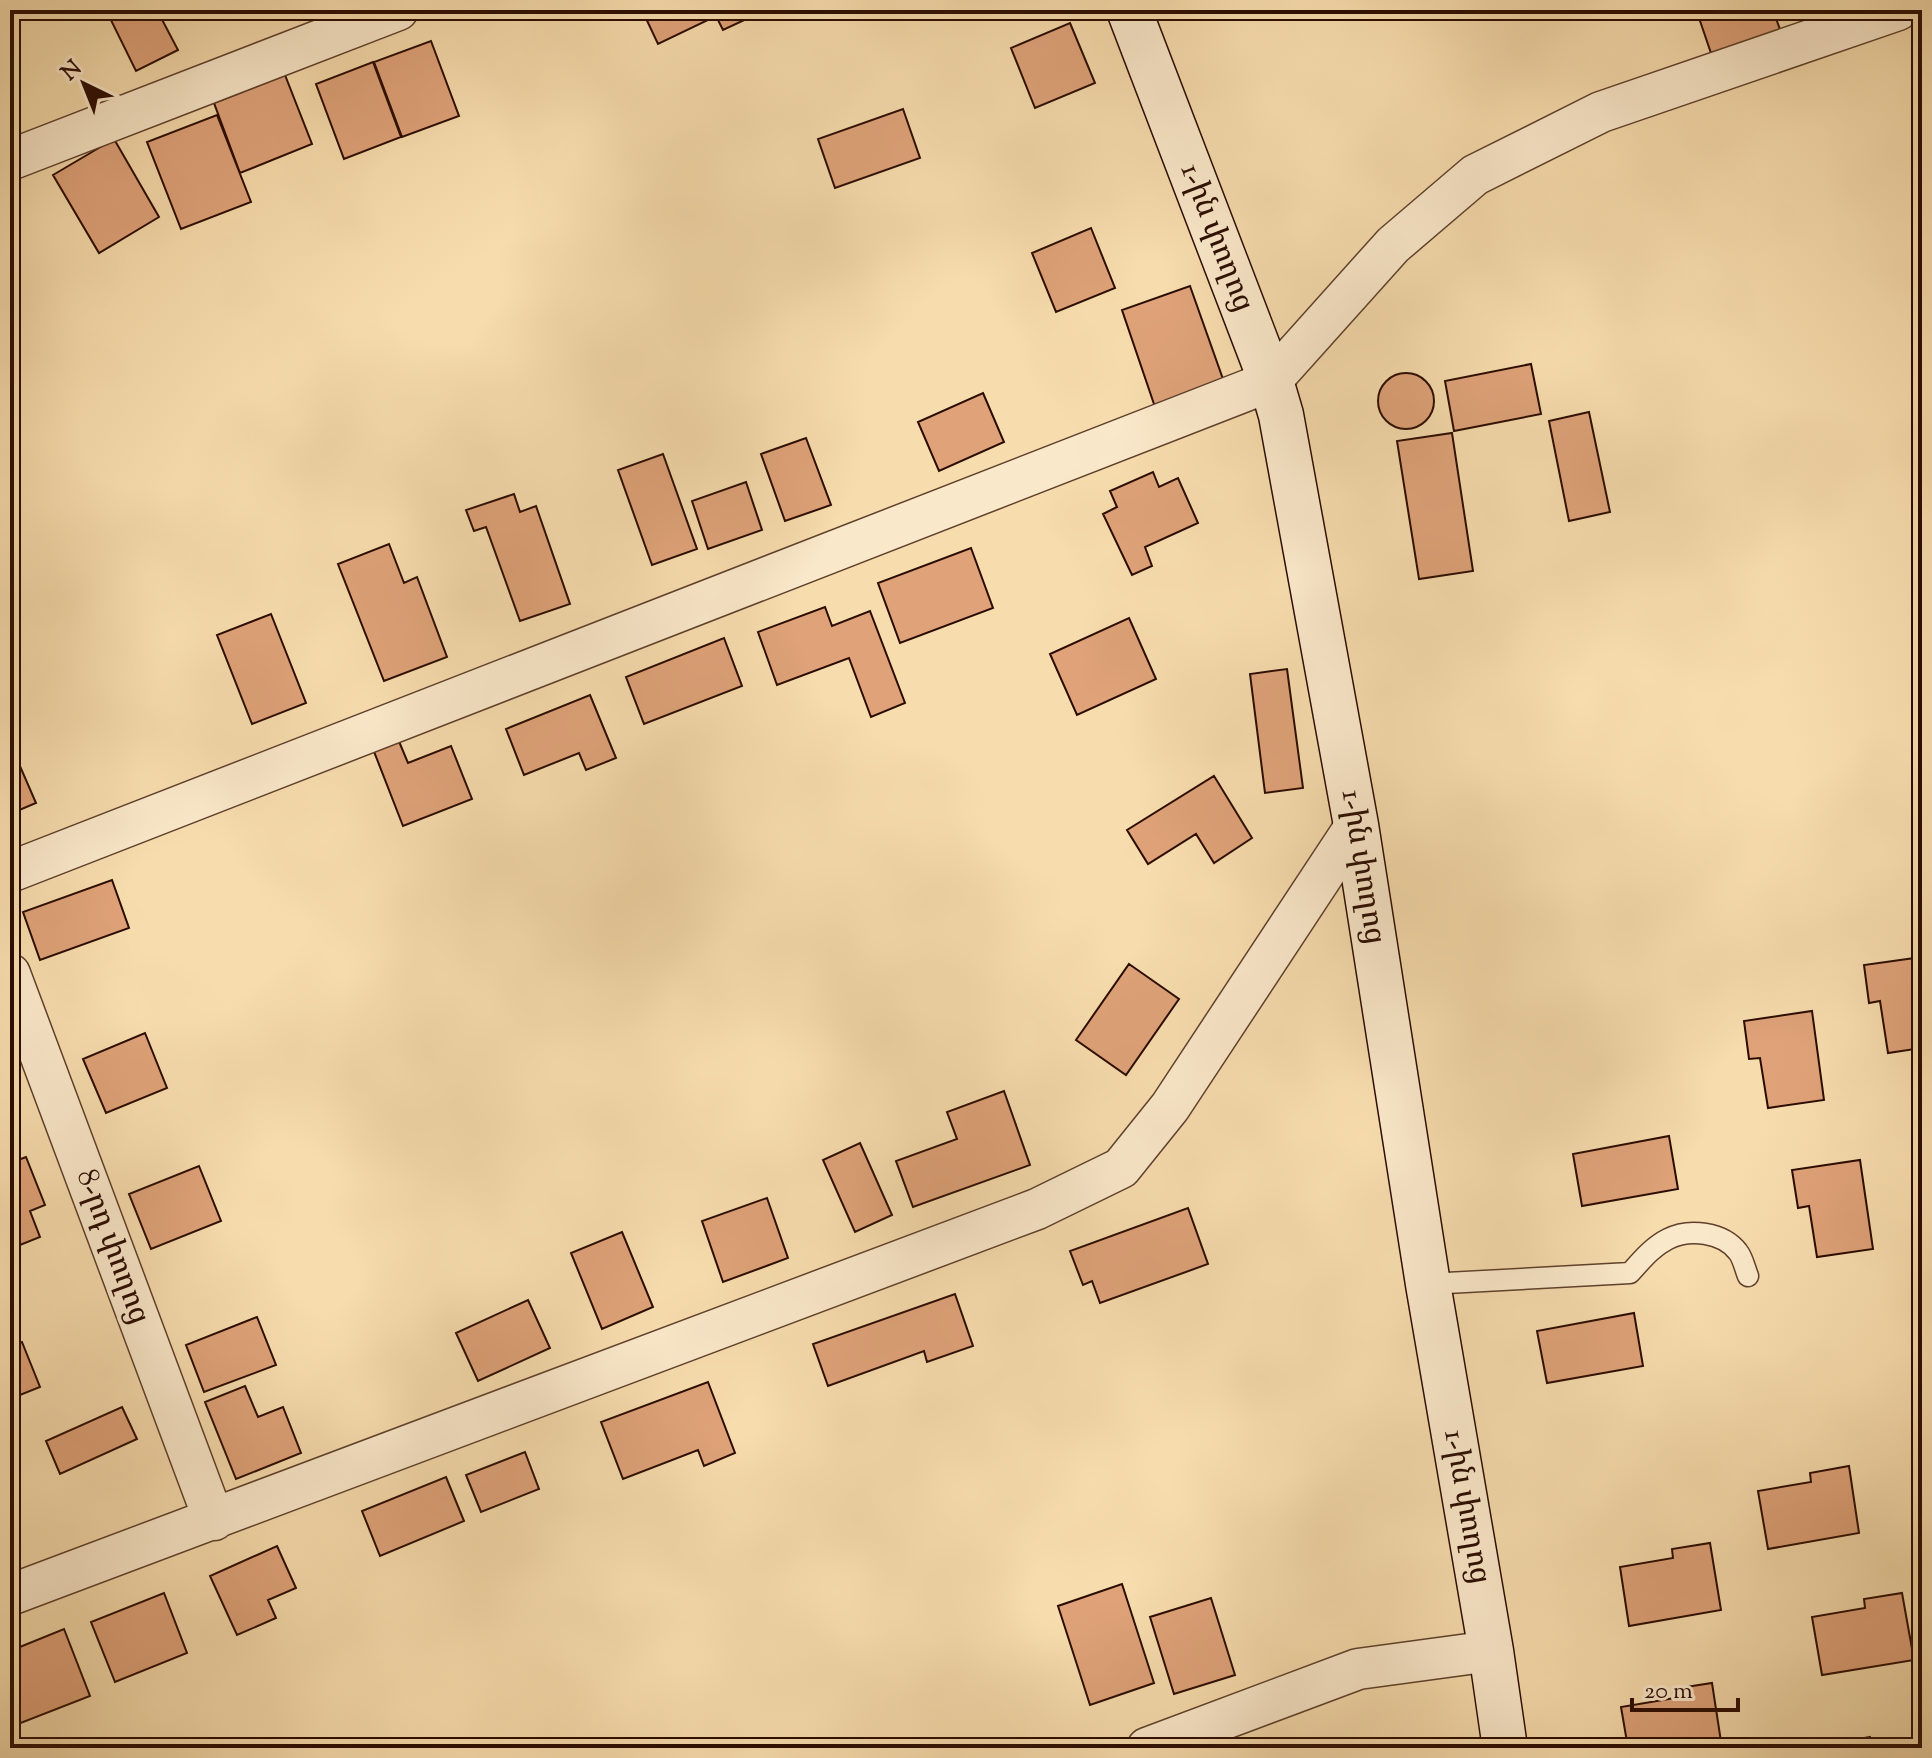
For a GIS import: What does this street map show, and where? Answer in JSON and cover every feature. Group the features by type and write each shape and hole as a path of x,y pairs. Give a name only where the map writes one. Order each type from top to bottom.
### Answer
{"main road":[{"name":"1-ին փողոց","path":"1129,10 1271,381 1281,415 1356,825 1505,1748"}],"street":[{"path":"10,160 398,10"},
{"path":"10,872 1271,381 1393,245 1475,175 1601,112 1898,10"},
{"path":"10,1595 1037,1209 1121,1168 1170,1107 1356,825"},
{"name":"8-րդ փողոց","path":"10,974 214,1520"},
{"path":"1147,1748 1358,1669 1491,1651"}],"lane":[{"path":"1428,1284 1630,1273 1647,1254 1669,1238 1698,1233 1721,1238 1738,1252 1748,1276"}],"building":[{"path":"106,10 157,10 178,50 136,71"},
{"path":"642,10 750,10 753,16 723,30 716,16 658,44"},
{"path":"1773,10 1782,35 1713,59 1697,12"},
{"path":"1070,23 1095,83 1035,108 1011,48"},
{"path":"431,41 459,116 402,137 374,62"},
{"path":"373,62 401,137 344,159 316,84"},
{"path":"285,75 312,144 240,173 214,103"},
{"path":"903,109 920,158 835,188 818,139"},
{"path":"217,115 251,202 181,229 147,142"},
{"path":"114,139 159,217 99,253 53,175"},
{"path":"1091,228 1115,288 1056,312 1032,253"},
{"path":"1190,286 1224,382 1155,407 1122,310"},
{"path":"1531,364 1541,414 1454,431 1445,381"},
{"path":"1406,373 1425,382 1434,401 1425,420 1406,429 1387,420 1378,401 1387,382"},
{"path":"983,393 1004,442 939,471 918,422"},
{"path":"1589,412 1610,512 1569,521 1549,421"},
{"path":"1452,433 1473,571 1419,579 1397,441"},
{"path":"806,438 831,505 785,521 761,454"},
{"path":"663,454 697,549 652,565 618,470"},
{"path":"1153,472 1159,487 1178,478 1198,523 1145,547 1152,566 1132,575 1103,514 1117,507 1110,491"},
{"path":"746,482 762,530 708,549 692,501"},
{"path":"514,494 520,512 536,506 570,604 520,621 486,527 474,531 466,510"},
{"path":"389,544 404,583 417,577 447,657 384,681 338,564"},
{"path":"971,548 993,608 900,643 878,583"},
{"path":"825,607 832,626 870,611 905,703 871,717 849,658 777,685 758,632"},
{"path":"271,614 306,703 252,724 217,635"},
{"path":"1129,618 1156,679 1077,715 1050,654"},
{"path":"724,638 742,686 644,724 626,677"},
{"path":"1287,669 1303,788 1265,793 1250,674"},
{"path":"590,695 616,758 586,770 579,753 524,775 506,729"},
{"path":"398,739 408,763 451,746 472,799 403,826 373,749"},
{"path":"13,750 36,803 10,814 10,752"},
{"path":"1214,776 1252,838 1214,863 1196,834 1148,864 1127,830"},
{"path":"112,880 129,928 40,960 23,912"},
{"path":"1922,957 1922,1048 1888,1053 1880,1001 1869,1003 1864,965"},
{"path":"1129,964 1179,999 1126,1075 1076,1040"},
{"path":"1812,1011 1824,1100 1768,1108 1760,1058 1749,1059 1744,1021"},
{"path":"145,1033 167,1088 106,1113 83,1059"},
{"path":"1004,1091 1030,1165 913,1207 896,1161 957,1139 947,1112"},
{"path":"1669,1136 1678,1189 1582,1206 1573,1154"},
{"path":"860,1143 892,1215 855,1232 823,1160"},
{"path":"26,1157 45,1205 30,1211 40,1237 10,1249 10,1163"},
{"path":"1860,1160 1873,1249 1817,1257 1809,1206 1798,1208 1792,1170"},
{"path":"199,1166 221,1221 151,1249 129,1194"},
{"path":"767,1198 788,1258 723,1282 702,1221"},
{"path":"1188,1208 1208,1264 1100,1303 1092,1281 1083,1285 1070,1251"},
{"path":"622,1232 653,1307 602,1329 571,1253"},
{"path":"955,1294 973,1346 927,1362 924,1351 828,1386 813,1344"},
{"path":"528,1300 550,1348 478,1381 456,1333"},
{"path":"1634,1313 1643,1366 1547,1383 1537,1331"},
{"path":"257,1317 276,1365 204,1392 186,1345"},
{"path":"22,1342 40,1387 10,1399 10,1347"},
{"path":"708,1382 735,1453 704,1466 698,1450 623,1479 601,1422"},
{"path":"245,1386 258,1417 283,1407 301,1453 236,1479 205,1402"},
{"path":"122,1407 137,1439 60,1474 46,1441"},
{"path":"525,1452 539,1489 481,1512 466,1475"},
{"path":"1849,1466 1859,1533 1768,1549 1758,1491 1811,1482 1810,1473"},
{"path":"446,1477 464,1521 380,1556 362,1511"},
{"path":"1710,1543 1721,1610 1629,1626 1620,1567 1673,1558 1672,1549"},
{"path":"277,1546 296,1588 268,1600 276,1618 237,1635 210,1576"},
{"path":"1122,1584 1154,1683 1090,1705 1058,1606"},
{"path":"164,1593 187,1653 115,1682 91,1622"},
{"path":"1902,1593 1914,1660 1822,1675 1812,1617 1865,1608 1864,1599"},
{"path":"1211,1598 1235,1675 1174,1694 1150,1617"},
{"path":"64,1629 90,1696 13,1726 10,1718 10,1651"},
{"path":"1712,1683 1722,1748 1628,1748 1621,1707 1675,1698 1673,1689"},
{"path":"1870,1737 1872,1748 1832,1748 1831,1744"}]}
